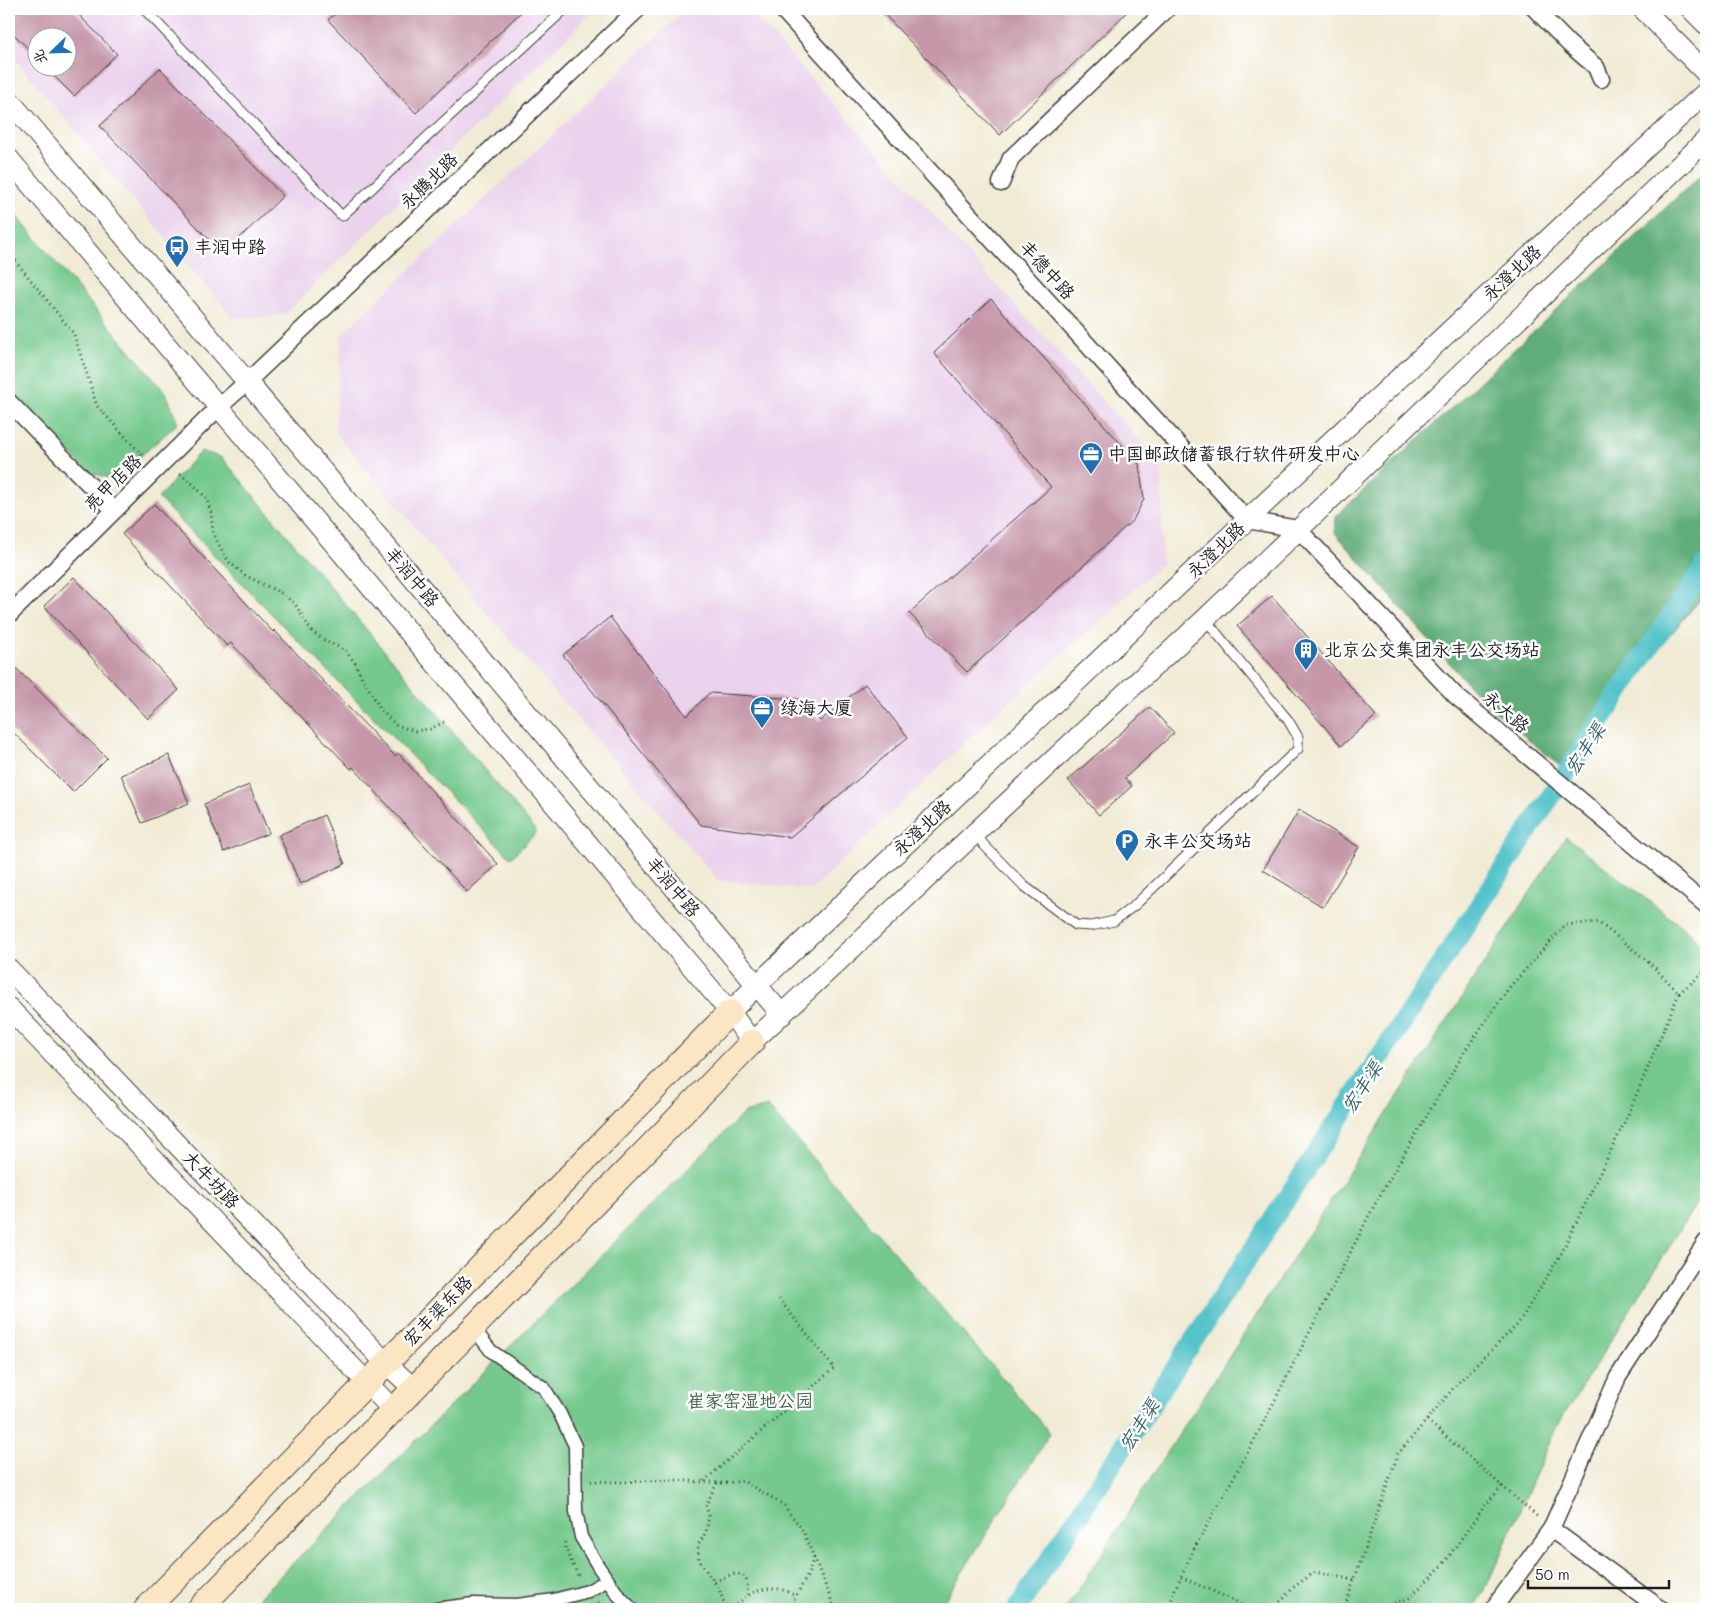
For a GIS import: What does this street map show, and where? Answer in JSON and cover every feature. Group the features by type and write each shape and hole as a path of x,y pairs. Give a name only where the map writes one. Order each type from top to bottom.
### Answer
{"main road":[{"name":"宏丰渠东路","path":"146,1609 367,1383 388,1364 730,1012"},
{"path":"199,1609 415,1390 752,1042"}],"street":[{"name":"永腾北路","path":"247,382 638,9"},
{"name":"丰德中路","path":"782,9 1247,520"},
{"path":"1001,183 1011,158 1166,9"},
{"path":"1535,9 1568,44 1596,67 1601,79"},
{"path":"1644,9 1706,74"},
{"path":"1691,9 1706,24"},
{"name":"永澄北路","path":"730,1012 1247,520 1706,92"},
{"name":"丰润中路","path":"9,100 782,1015"},
{"path":"9,158 730,1012 752,1042 1205,619 1706,140"},
{"name":"亮甲店路","path":"9,615 219,407 247,382"},
{"path":"9,402 114,510"},
{"path":"1247,520 1298,529"},
{"name":"永大路","path":"1298,529 1456,696 1706,905"},
{"name":"大牛坊路","path":"9,969 415,1390"},
{"name":"大牛坊路","path":"9,1008 394,1411"},
{"path":"1493,1609 1551,1530 1618,1377 1706,1242"},
{"path":"474,1329 491,1351 544,1388 560,1414 575,1446 576,1511 581,1537 618,1595 632,1609"},
{"path":"1551,1530 1661,1609"},
{"path":"436,1609 473,1604 517,1605 554,1600 588,1591 608,1580"}],"lane":[{"path":"144,9 342,216 565,9"},
{"path":"976,832 983,844 1022,885 1076,925 1091,926 1114,921 1135,905 1298,748 1298,736 1288,720 1205,619"}],"path":[{"path":"9,254 74,334 97,406 142,455"},
{"path":"180,474 207,499 213,532 229,562 246,576 289,599 295,604 312,632 327,642 344,649 355,662 381,710 396,725 415,730 430,729 444,722"},
{"path":"1169,1609 1181,1577 1256,1438 1376,1202 1465,1051 1508,989 1565,925 1598,922 1650,963 1679,993"},
{"path":"1502,1486 1482,1508 1442,1566 1410,1598 1386,1606 1345,1607 1398,1454 1457,1384 1518,1324 1561,1254 1627,1117 1679,993 1706,971"},
{"path":"704,1482 834,1368 779,1299"},
{"path":"1427,1420 1551,1530"},
{"path":"576,1480 623,1482 671,1480 717,1483 743,1481 782,1504 804,1530 835,1609"},
{"path":"717,1483 706,1505 709,1516 706,1532 698,1545 699,1560 715,1582 728,1609"},
{"path":"794,1609 794,1599 808,1575 814,1556"},
{"path":"1273,1609 1295,1586 1315,1572 1355,1580"},
{"path":"715,1582 726,1576 738,1574 743,1576 747,1582 747,1594"},
{"path":"1181,1577 1235,1601 1247,1609"},
{"path":"735,1609 747,1594 759,1591 777,1589 796,1596"}],"shaded area":[{"path":"9,9 595,9 283,316 233,318 31,78 78,78 78,28 28,28 28,75 9,52"},
{"path":"686,9 749,9 989,277 1162,465 1162,564 975,733 811,890 718,880 525,658 335,432 342,334"}],"green space":[{"path":"1706,170 1706,593 1559,765 1481,699 1335,533 1336,516"},
{"path":"9,207 166,393 178,423 114,480 87,471 9,388"},
{"path":"201,451 222,458 537,832 511,858 158,498"},
{"path":"1566,837 1681,926 1706,949 1706,1188 1556,1428 1484,1592 1472,1609 1066,1609"},
{"name":"崔家窑湿地公园","path":"768,1107 1050,1433 939,1609 247,1609 744,1113"}],"building":[{"path":"9,9 73,9 117,54 74,96 56,78 78,78 78,28 28,28 28,49 9,29"},
{"path":"340,9 524,9 416,113 328,20"},
{"path":"879,9 1130,9 1000,135"},
{"path":"160,68 283,196 223,254 100,126"},
{"name":"中国邮政储蓄银行软件研发中心","path":"991,299 1139,464 1144,499 1133,520 967,672 909,613 1051,487 934,353"},
{"path":"154,504 273,632 274,630 395,756 398,753 498,864 467,892 353,767 351,769 231,643 227,646 122,534"},
{"path":"74,577 179,690 148,719 44,606"},
{"name":"北京公交集团永丰公交场站","path":"1272,596 1376,716 1341,746 1237,626"},
{"name":"绿海大厦","path":"610,617 687,716 709,693 798,699 820,721 865,684 908,737 790,837 701,825 563,655"},
{"path":"9,661 107,758 73,792 9,728"},
{"path":"1150,707 1174,733 1125,778 1132,786 1099,815 1068,780"},
{"path":"169,755 189,803 142,823 121,775"},
{"path":"249,785 269,833 224,852 204,804"},
{"path":"1299,810 1359,847 1323,907 1263,870"},
{"path":"324,815 345,864 300,884 279,835"}],"waterway":[{"name":"宏丰渠","path":"1017,1609 1624,685 1706,565"}],"place":[{"name":"丰润中路","path":"177,268"},
{"name":"中国邮政储蓄银行软件研发中心","path":"1091,475"},
{"name":"北京公交集团永丰公交场站","path":"1306,671"},
{"name":"绿海大厦","path":"762,729"},
{"name":"永丰公交场站","path":"1127,862"}]}
